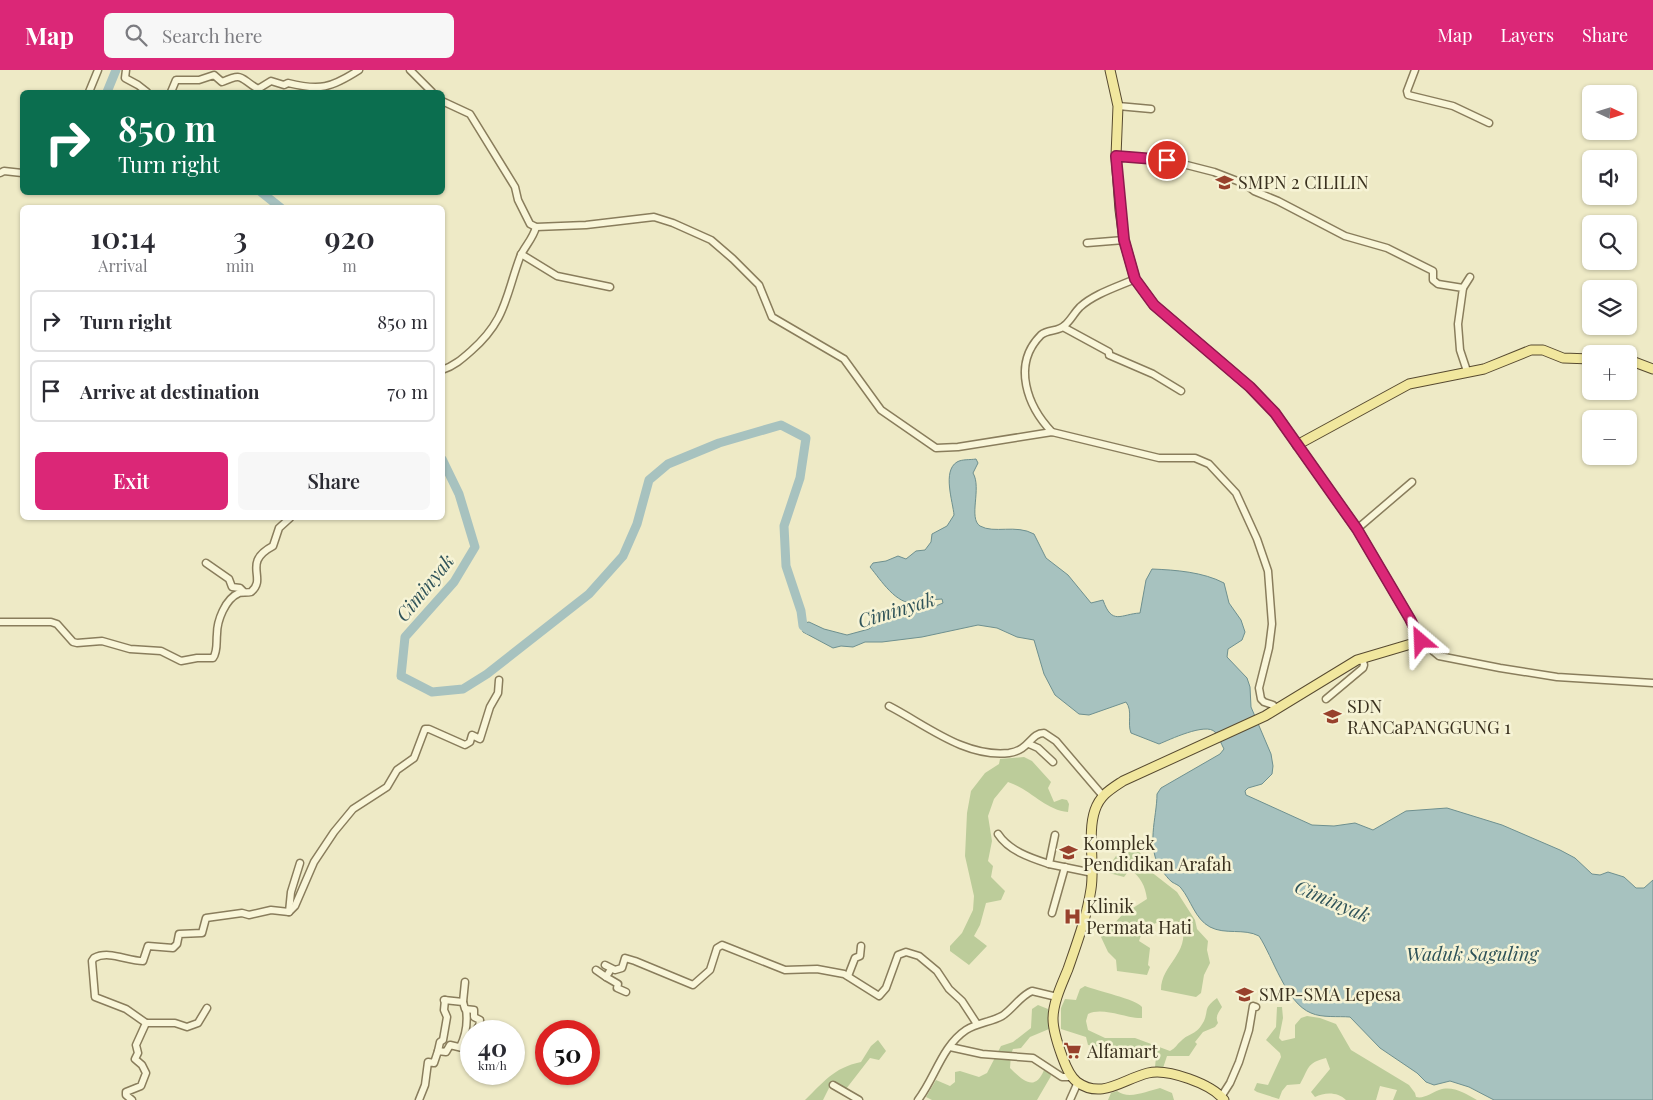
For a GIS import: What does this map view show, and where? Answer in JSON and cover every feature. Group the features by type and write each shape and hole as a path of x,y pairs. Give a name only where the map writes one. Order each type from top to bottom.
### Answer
{"main road":[{"path":"1110,70 1118,106 1116,156 1124,240 1135,279 1154,305 1224,364 1267,404 1282,421 1357,529 1421,641 1362,658 1349,664 1265,716 1123,781 1103,796 1093,818 1093,873 1087,909 1057,997 1052,1019 1060,1051 1075,1080 1090,1088 1102,1090 1119,1086 1147,1073 1160,1072 1206,1085 1223,1098"},
{"path":"1297,445 1341,422 1400,387 1418,381 1493,366 1523,351 1530,350 1543,350 1563,358 1582,359"},
{"path":"1637,363 1653,369"}],"street":[{"path":"89,90 98,70"},
{"path":"126,70 125,78 144,90"},
{"path":"172,90 174,83 178,80 199,80 214,75 222,82 231,77 241,77 258,89 271,81 284,85 288,83 303,87 319,88 338,83 359,70"},
{"path":"410,70 430,90"},
{"path":"1415,70 1407,91 1409,96 1453,106 1489,123"},
{"path":"445,102 470,114 515,187 518,200 530,224 536,227 586,225 654,217 698,233 724,250 759,285 772,317 847,362 875,404 889,417 936,448 958,447 1052,432 1160,458 1195,458 1209,464 1236,493 1257,539 1268,571 1272,624 1269,648 1259,688 1261,699 1273,705 1276,709"},
{"path":"1118,106 1151,109"},
{"path":"1116,156 1167,160 1226,176 1345,236 1387,248 1402,255 1433,271 1433,280 1436,283 1463,288"},
{"path":"0,173 4,171 20,173"},
{"path":"445,369 452,367 481,343 498,322 521,254 528,246 536,227"},
{"path":"1088,244 1124,240"},
{"path":"521,254 557,276 610,287"},
{"path":"1467,371 1460,350 1458,324 1463,288 1470,277"},
{"path":"1052,432 1033,406 1025,385 1024,374 1031,351 1041,335 1049,330 1063,327 1075,312 1089,300 1135,279"},
{"path":"1063,327 1109,352 1108,355 1153,374 1181,390"},
{"path":"1357,529 1412,482"},
{"path":"0,622 51,622 62,628 73,642 107,642 114,646 130,649 160,651 181,661 215,656 217,630 224,609 236,595 250,592 256,587 257,574 255,564 264,551 273,546 279,528 288,520"},
{"path":"206,564 229,578 232,587 240,588 244,592"},
{"path":"1421,641 1440,656 1500,668 1557,677 1653,683"},
{"path":"1326,699 1363,668 1362,658"},
{"path":"207,1008 198,1023 188,1027 175,1023 146,1023 126,1008 94,997 92,961 100,956 118,956 143,961 148,946 173,948 177,944 178,934 202,933 206,918 242,913 249,915 270,910 284,913 289,912 295,906 320,851 334,832 353,809 386,787 397,770 414,758 425,729 465,745 470,742 472,735 480,739 490,707 498,693 499,680"},
{"path":"889,706 968,748 999,754 1017,751 1029,744 1037,734 1044,733 1051,736 1103,796"},
{"path":"1029,744 1038,748 1053,762"},
{"path":"998,834 1004,842 1023,854 1049,864 1093,873"},
{"path":"1049,864 1055,836"},
{"path":"289,912 300,863"},
{"path":"1052,913 1065,867"},
{"path":"606,977 608,967 613,970 622,968 625,958 693,984 710,970 717,948 722,946 785,970 817,969 848,976 880,996 886,988 898,955 906,952 919,956 937,971 943,982 962,1001 977,1024"},
{"path":"848,976 855,958 860,956 861,946"},
{"path":"596,970 618,984 617,988 626,992"},
{"path":"465,982 464,1002 466,1020"},
{"path":"918,1100 933,1079 958,1036 977,1024 1002,1016 1032,991 1057,997"},
{"path":"419,1100 425,1085 428,1062 434,1063 440,1042 443,1040 447,1018 444,1010 444,1000 464,1002"},
{"path":"1223,1098 1239,1062 1249,1030 1253,1006 1256,1006"},
{"path":"466,1010 474,1010 474,1017 480,1020"},
{"path":"132,1100 126,1095 126,1092 141,1086 146,1072 136,1059 138,1053 136,1045 146,1023"},
{"path":"438,1051 446,1052 450,1045 460,1047"},
{"path":"950,1047 982,1054 1033,1058 1062,1077 1075,1080 1070,1100"},
{"path":"833,1086 859,1100"}],"green space":[{"path":"1024,757 1032,761 1051,782 1048,788 1054,802 1062,799 1067,800 1069,804 1068,812 1052,807 1008,782 994,799 988,816 992,841 988,861 993,866 991,877 1005,891 1001,900 986,903 980,925 974,936 987,946 969,965 950,951 950,946 962,933 973,910 974,896 965,856 967,813 971,791 985,773 999,764 1000,759"},
{"path":"1133,846 1137,847 1150,871 1177,892 1195,920 1197,929 1208,941 1207,950 1210,963 1204,975 1201,993 1196,997 1161,990 1165,973 1182,944 1182,925 1173,924 1169,919 1144,927 1139,941 1150,948 1148,965 1150,967 1147,975 1117,971 1116,960 1108,952 1101,937 1104,927 1110,928 1122,915 1147,899 1142,882 1130,869 1124,877 1109,873 1107,869 1116,856"},
{"path":"1085,986 1124,998 1142,1007 1142,1018 1106,1012 1088,1014 1086,1021 1088,1030 1105,1038 1135,1038 1170,1051 1184,1038 1196,1032 1204,1021 1208,1007 1217,998 1222,1007 1217,1017 1218,1023 1215,1027 1203,1032 1195,1042 1197,1044 1189,1056 1167,1056 1163,1068 1155,1067 1156,1057 1147,1051 1088,1045 1086,1037 1061,1029 1061,1008 1065,999 1076,1000 1080,989"},
{"path":"1038,1005 1048,1009 1049,1029 1030,1037 1021,1048 1013,1049 1010,1068 1028,1082 1037,1081 1044,1070 1050,1073 1051,1076 1037,1100 932,1100 926,1097 936,1080 950,1086 955,1082 955,1072 960,1071 979,1077 987,1073 1001,1046 1013,1042 1031,1028 1032,1009"},
{"path":"1277,1007 1282,1007 1283,1018 1279,1038 1282,1041 1295,1038 1295,1025 1301,1018 1307,1016 1320,1018 1336,1024 1351,1050 1409,1085 1416,1097 1449,1088 1458,1090 1477,1100 1393,1100 1397,1090 1380,1086 1376,1100 1346,1100 1339,1095 1331,1094 1315,1097 1311,1092 1330,1069 1326,1058 1311,1064 1300,1084 1287,1085 1279,1099 1257,1092 1254,1090 1257,1083 1268,1085 1281,1057 1280,1053 1266,1040 1276,1027"},
{"path":"878,1040 886,1051 879,1060 870,1058 846,1089 832,1082 823,1100 805,1100 836,1072 861,1062 871,1046"},
{"path":"1160,1088 1172,1093 1174,1100 1108,1100 1111,1093 1117,1091 1122,1094 1132,1095"}],"water":[{"name":"Waduk Saguling","path":"976,459 978,463 973,473 976,486 975,516 980,526 992,529 1027,531 1034,534 1046,558 1068,575 1091,603 1103,600 1106,608 1114,616 1140,613 1146,580 1152,569 1198,574 1224,583 1229,603 1241,620 1245,632 1242,640 1228,649 1227,657 1247,678 1250,687 1251,707 1271,754 1273,766 1272,774 1262,784 1248,788 1245,791 1246,795 1312,825 1334,826 1355,823 1373,830 1406,811 1447,808 1502,825 1560,850 1575,858 1592,874 1600,875 1608,872 1624,877 1636,888 1644,888 1653,880 1653,1100 1494,1100 1469,1087 1450,1081 1434,1085 1426,1082 1417,1073 1380,1048 1350,1017 1320,1016 1302,1008 1287,990 1259,936 1247,932 1222,931 1205,924 1185,893 1169,879 1157,862 1154,852 1153,832 1157,794 1161,788 1220,754 1224,749 1218,736 1210,729 1196,730 1159,744 1131,733 1129,709 1126,702 1089,715 1079,714 1055,695 1044,674 1034,640 1017,637 997,628 978,625 922,637 865,642 853,647 841,646 833,648 803,632 800,624 809,622 824,629 847,635 869,629 880,621 914,610 931,608 943,603 942,599 915,603 901,600 889,591 870,567 873,563 886,561 898,556 906,559 916,551 925,550 931,542 932,534 947,526 954,515 949,479 953,466 959,461"}],"waterway":[{"name":"Ciminyak","path":"108,90 116,70"},
{"name":"Ciminyak","path":"265,195 277,205"},
{"name":"Ciminyak","path":"445,465 459,494 475,547 454,582 405,637 401,676 432,692 463,689 487,674 589,594 623,556 637,524 649,480 668,464 719,443 781,425 806,438 800,478 784,526 786,566 801,611 803,626 809,630"}],"place":[{"name":"SMPN 2 CILILIN","path":"1224,182"},
{"name":"SDN RANCaPANGGUNG 1","path":"1333,716"},
{"name":"Komplek Pendidikan Arafah","path":"1069,853"},
{"name":"Klinik Permata Hati","path":"1072,916"},
{"name":"SMP-SMA Lepesa","path":"1245,994"},
{"name":"Alfamart","path":"1073,1051"}],"route":[{"path":"1167,160 1116,156 1124,240 1128,260 1135,279 1154,305 1250,387 1275,413 1357,529 1421,641"}]}
